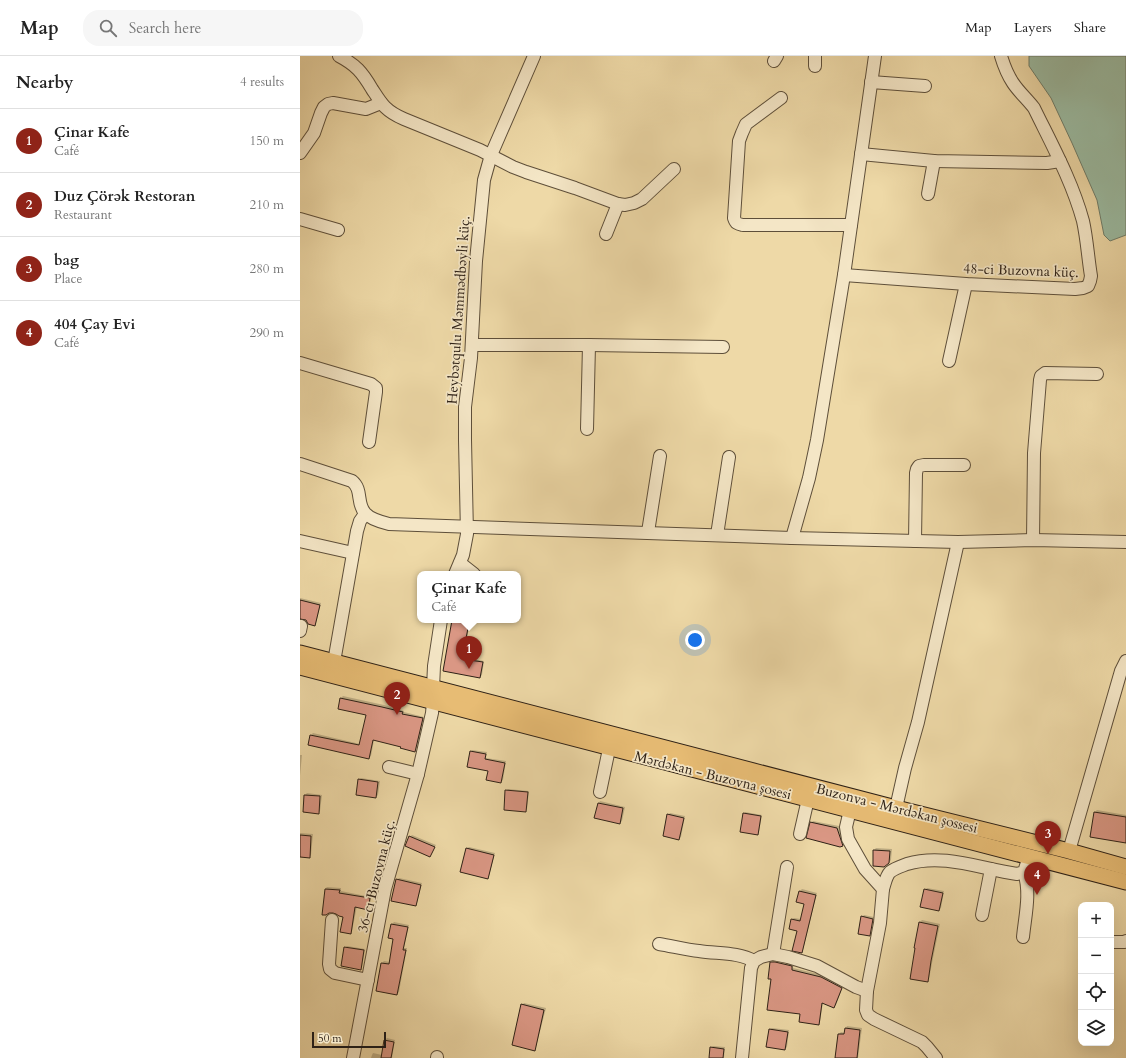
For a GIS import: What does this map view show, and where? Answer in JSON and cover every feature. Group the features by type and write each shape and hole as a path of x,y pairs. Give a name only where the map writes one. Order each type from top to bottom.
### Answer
{"main road":[{"name":"Mərdəkan - Buzovna şosesi","path":"300,653 334,662 433,695 609,749 1126,882"},
{"name":"Mərdəkan - Buzovna şosesi","path":"300,667 433,695"},
{"name":"Buzonva - Mərdəkan şossesi","path":"433,695 459,695 1126,867"}],"street":[{"path":"339,56 361,71 381,103 387,109 404,119 491,155 513,167 618,204 625,205 642,200 674,169"},
{"name":"Heybətqulu Məmmədbəyli küç.","path":"456,571 465,545 467,526 465,407 472,346 476,261 484,180 491,155 534,56"},
{"path":"792,538 809,478 816,446 844,275 875,56"},
{"name":"48-ci Buzovna küç.","path":"844,275 966,284 1075,289 1088,286 1091,276 1082,221 1068,177 1034,108 1013,83 1006,71 1001,56"},
{"path":"871,82 925,86"},
{"path":"781,98 746,124 742,133 740,141 734,218 735,222 743,225 851,225"},
{"path":"300,153 314,133 321,113 324,107 328,104 333,103 366,109 381,103"},
{"path":"861,154 934,161 1047,163 1060,161"},
{"path":"928,194 934,161"},
{"path":"606,234 618,204"},
{"path":"300,219 338,230"},
{"path":"950,361 966,284"},
{"path":"587,429 589,345"},
{"path":"472,346 589,345 723,347"},
{"path":"300,363 371,384 376,388 369,442"},
{"path":"1033,540 1034,453 1041,376 1044,373 1097,374"},
{"path":"648,532 660,456"},
{"path":"717,535 729,457"},
{"path":"300,464 352,481 356,484 359,501 365,514 376,520 389,524 792,538 958,542 1033,540 1126,542"},
{"path":"915,541 917,469 924,465 964,465"},
{"path":"334,662 357,531 360,521 365,514"},
{"path":"300,541 353,553"},
{"path":"896,808 918,722 958,542"},
{"path":"460,563 470,571"},
{"path":"433,695 434,666 441,623"},
{"path":"1070,852 1119,679 1126,661"},
{"name":"36-cı Buzovna küç.","path":"354,1058 385,889 418,774 432,713 433,695"},
{"path":"600,792 609,749"},
{"path":"389,766 418,774"},
{"path":"800,834 808,799"},
{"path":"850,810 846,827 848,839 865,869 882,889"},
{"path":"1023,938 1028,890 1024,872 1029,856"},
{"path":"936,1058 928,1047 922,1042 874,1019 868,1015 866,1010 867,991 880,923 882,889 887,876 895,869 918,861 930,860 944,860 1017,874 1024,872"},
{"path":"773,954 787,867"},
{"path":"982,915 991,869"},
{"path":"332,920 329,964 330,969 335,972 368,980"},
{"path":"1114,942 1126,941"},
{"path":"659,944 699,951 739,955 754,961"},
{"path":"742,1058 751,968 754,961 760,957 773,954 817,966 856,988 867,991"}],"shaded area":[{"path":"1029,56 1126,56 1126,235 1110,241 1104,235 1097,200 1051,98 1029,66"}],"building":[{"path":"300,600 320,605 315,626 308,624 306,620 300,619"},
{"path":"451,623 469,623 462,659 483,662 480,678 443,671"},
{"path":"340,698 423,718 415,752 373,740 369,759 308,745 310,735 359,745 366,715 338,709"},
{"path":"470,751 486,754 485,759 505,763 501,783 486,780 488,771 467,767"},
{"path":"358,779 378,782 376,798 356,795"},
{"path":"505,790 528,792 526,812 504,810"},
{"path":"304,795 320,796 319,814 303,812"},
{"path":"598,803 623,808 620,824 594,818"},
{"path":"1094,812 1126,817 1126,843 1090,837"},
{"path":"743,813 761,816 758,835 740,832"},
{"path":"667,814 684,818 679,840 663,836"},
{"path":"810,822 837,828 843,846 840,847 806,838"},
{"path":"300,835 311,836 310,858 300,857"},
{"path":"409,836 435,847 430,857 405,846"},
{"path":"466,848 494,855 488,879 460,872"},
{"path":"873,850 890,851 889,863 884,867 873,866"},
{"path":"396,879 421,885 416,906 391,901"},
{"path":"325,889 340,890 339,893 370,898 368,910 355,907 351,934 340,932 343,917 333,913 322,915"},
{"path":"924,889 943,893 939,911 920,907"},
{"path":"799,891 816,895 802,953 792,951 797,931 789,929 791,919 800,921 804,904 796,902"},
{"path":"861,916 873,919 870,936 858,934"},
{"path":"919,922 938,926 928,982 910,979"},
{"path":"391,924 408,927 403,950 406,950 397,995 376,991 381,963 389,964 393,939 388,938"},
{"path":"344,947 364,950 361,970 341,966"},
{"path":"770,962 792,966 792,970 821,977 842,988 834,1008 822,1003 819,1025 799,1022 800,1014 767,1010 771,979 768,979"},
{"path":"521,1004 544,1010 535,1051 512,1045"},
{"path":"845,1028 860,1030 857,1058 835,1058 838,1034 844,1034"},
{"path":"769,1029 788,1032 785,1050 766,1047"},
{"path":"384,1040 394,1042 391,1058 381,1058"},
{"path":"710,1047 724,1049 723,1058 709,1058"}],"place":[{"name":"Çinar Kafe","path":"469,669"},
{"name":"Duz Çörək Restoran","path":"397,715"},
{"name":"bag","path":"1048,854"},
{"name":"404 Çay Evi","path":"1037,895"}]}
